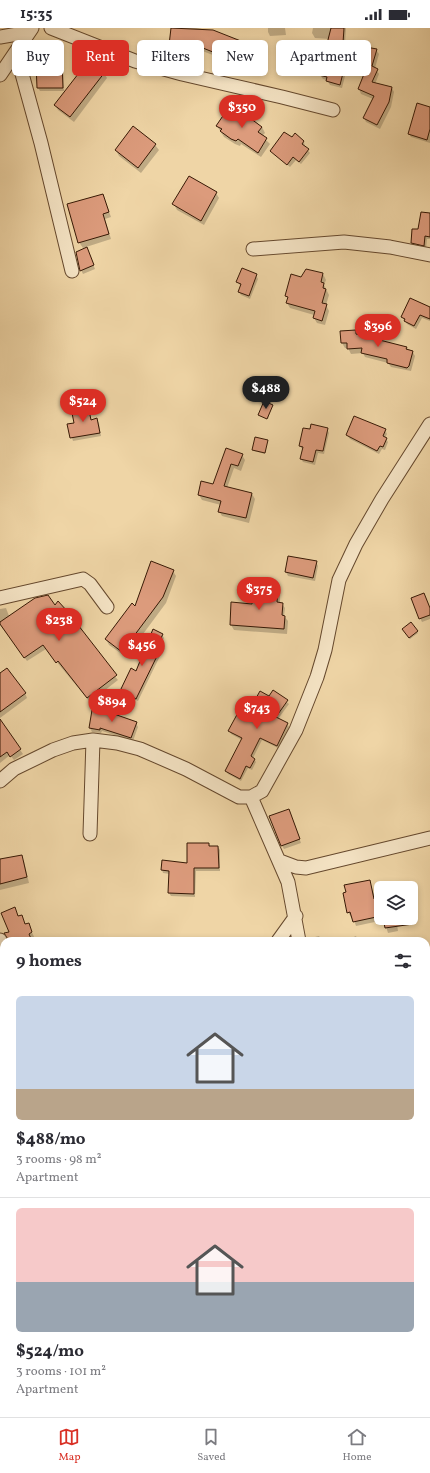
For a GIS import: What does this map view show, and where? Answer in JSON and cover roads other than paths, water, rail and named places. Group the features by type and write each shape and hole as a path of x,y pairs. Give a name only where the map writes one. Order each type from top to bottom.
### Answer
{"street":[{"path":"51,28 135,61 182,74 276,95 333,110"},
{"path":"0,37 30,30"},
{"path":"24,40 30,30"},
{"path":"0,75 12,58"},
{"path":"23,76 41,143 72,271"},
{"path":"253,249 344,242 390,247 430,255"},
{"path":"0,780 14,769 53,750 73,743 93,740 117,743 140,749 186,769 239,797 251,797 262,791 296,730 326,650 339,580 356,544 382,499 430,424"},
{"path":"0,598 83,580 90,584 107,607"},
{"path":"90,834 93,740"},
{"path":"251,797 288,882 296,916 299,937"},
{"path":"280,861 296,867 306,868 430,838"},
{"path":"281,937 296,916"}]}
